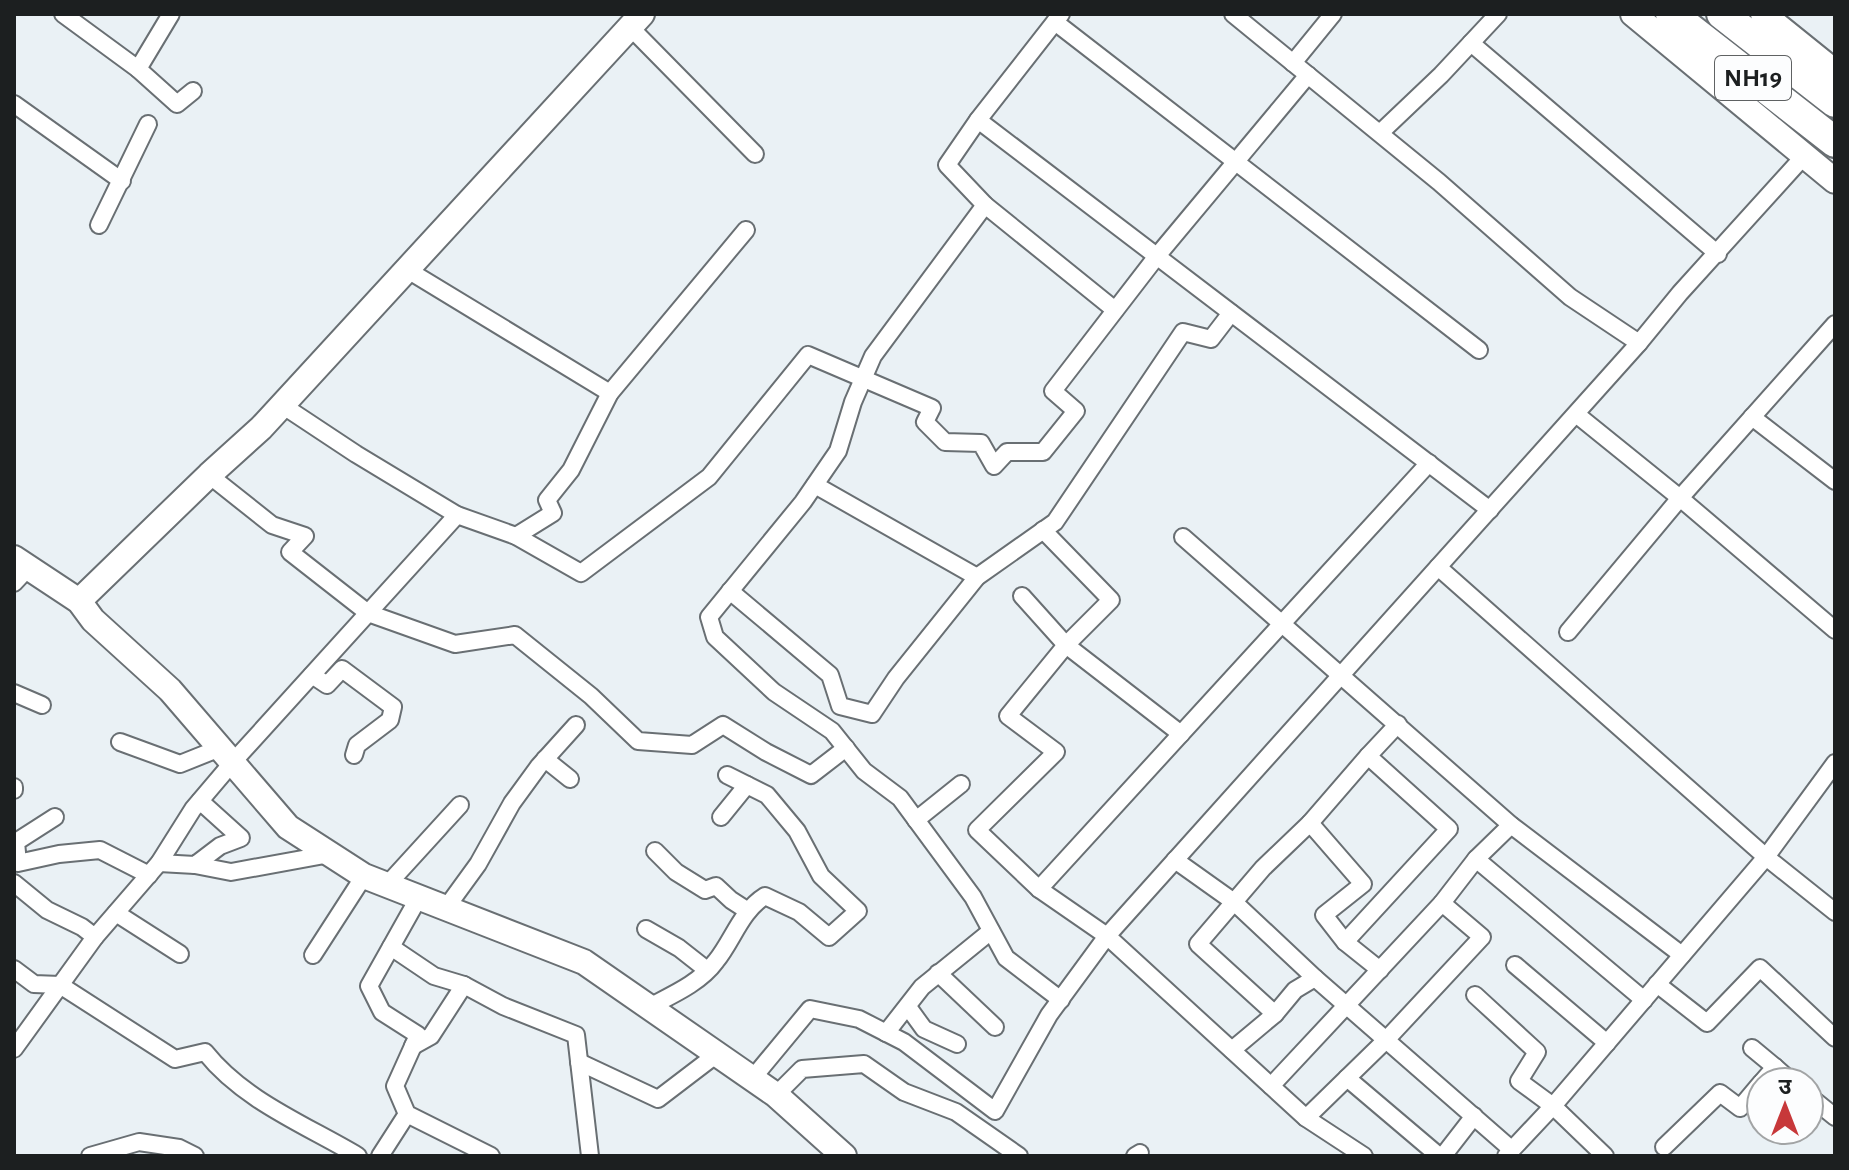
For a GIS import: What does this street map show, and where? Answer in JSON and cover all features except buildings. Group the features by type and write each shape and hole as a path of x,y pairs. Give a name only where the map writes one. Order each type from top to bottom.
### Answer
{"highway":[{"name":"NH19","path":"1671,14 1835,142"},
{"name":"NH19","path":"1722,14 1835,102"}],"street":[{"path":"63,14 138,69 177,104 193,91"},
{"path":"138,69 171,14"},
{"path":"1233,14 1380,133 1570,297 1639,343"},
{"path":"1293,63 1333,14"},
{"path":"1380,133 1498,14"},
{"path":"1633,14 1835,181"},
{"path":"1763,14 1835,72"},
{"path":"1115,310 985,205 947,165 1058,18 1236,162 1479,350"},
{"path":"79,601 261,428 636,20 755,154"},
{"path":"1471,43 1718,254"},
{"path":"282,405 457,515 516,536 581,573 709,477 808,355 932,408 925,422 945,442 981,443 994,466 1007,452 1043,452 1076,411 1053,391 1157,256 1308,75"},
{"path":"14,104 122,181"},
{"path":"978,120 1490,510"},
{"path":"99,225 148,124"},
{"path":"752,1079 810,1009 859,1019 904,1042 995,1111 1049,1015 1107,936 1805,155"},
{"path":"985,205 873,356 853,402 838,451 815,485 709,617 715,637 774,692 832,731 864,771 900,798 973,897 1006,958 1061,1000"},
{"path":"516,536 553,513 547,500 571,470 610,393 746,230"},
{"path":"406,269 610,393"},
{"path":"808,715 840,706 872,714 896,678 977,577 1055,522 1183,332 1211,339 1231,313"},
{"path":"1568,632 1680,498 1833,332"},
{"path":"1576,414 1835,630"},
{"path":"1752,417 1835,481"},
{"path":"1039,889 1429,463"},
{"path":"209,475 272,525 305,536 290,552 368,613 455,644 515,635 591,696 638,741 692,745 723,725 811,775 846,748"},
{"path":"815,485 977,577"},
{"path":"14,1049 95,937 154,869 200,801 226,755 312,675 457,515"},
{"path":"1043,530 1111,600 1066,645 1008,716 1056,752 977,830 1039,889 1107,936 1306,1118 1364,1156"},
{"path":"1183,537 1511,825 1682,955"},
{"path":"1438,567 1766,857 1835,912"},
{"path":"19,570 79,601 93,620 170,690 288,827 364,876 584,962 776,1095 844,1156"},
{"path":"730,591 830,675 840,706"},
{"path":"1022,596 1066,645 1181,734"},
{"path":"312,675 327,685 342,669 393,707 390,720 357,745 354,755"},
{"path":"14,693 42,705"},
{"path":"1275,1014 1198,944 1263,868 1310,823 1398,724"},
{"path":"446,908 478,864 512,803 576,725"},
{"path":"120,742 180,764 226,755"},
{"path":"1345,942 1449,829 1368,756"},
{"path":"545,759 570,779"},
{"path":"1175,860 1234,902 1315,978 1474,1116 1509,1153 1553,1106 1766,857 1835,763"},
{"path":"649,1007 683,989 715,963 753,904 765,896 799,912 829,937 858,911 821,876 797,831 767,795 727,775"},
{"path":"916,820 961,784"},
{"path":"721,817 747,785"},
{"path":"195,865 220,846 241,838 200,801"},
{"path":"387,885 460,805"},
{"path":"55,817 16,842 18,863 59,854 100,850 154,869 195,865 231,872 330,854"},
{"path":"1310,823 1363,884 1324,915 1345,942 1380,970"},
{"path":"1271,1086 1442,903 1476,859 1511,825"},
{"path":"655,851 676,872 705,890 716,886 748,911"},
{"path":"1476,859 1644,1000"},
{"path":"313,955 364,876"},
{"path":"14,883 47,910 95,937"},
{"path":"419,897 369,986 382,1012 418,1035 395,1086 407,1114 491,1156"},
{"path":"1306,1118 1386,1040 1482,937 1442,903"},
{"path":"116,913 180,954"},
{"path":"646,929 679,948 707,970"},
{"path":"886,1033 922,987 991,931"},
{"path":"391,947 434,976 464,985 503,1006 576,1035 590,1156"},
{"path":"1515,965 1607,1043"},
{"path":"1657,984 1707,1023 1760,968 1835,1038"},
{"path":"14,969 34,984 60,985 175,1059 205,1052 218,1069 273,1109 351,1154"},
{"path":"938,973 995,1027"},
{"path":"1232,1050 1275,1014 1295,990 1315,978"},
{"path":"413,1046 431,1036 464,985"},
{"path":"1475,995 1537,1052 1519,1081 1553,1106 1605,1156"},
{"path":"908,1007 924,1029 957,1044"},
{"path":"1752,1048 1774,1066"},
{"path":"579,1062 658,1099 717,1054"},
{"path":"776,1095 802,1069 864,1064 904,1092 956,1112 1019,1156"},
{"path":"1347,1078 1441,1156 1474,1116"},
{"path":"1664,1147 1720,1093 1740,1108 1745,1102"},
{"path":"380,1156 407,1114"},
{"path":"90,1156 139,1142 179,1148 195,1156"}]}
